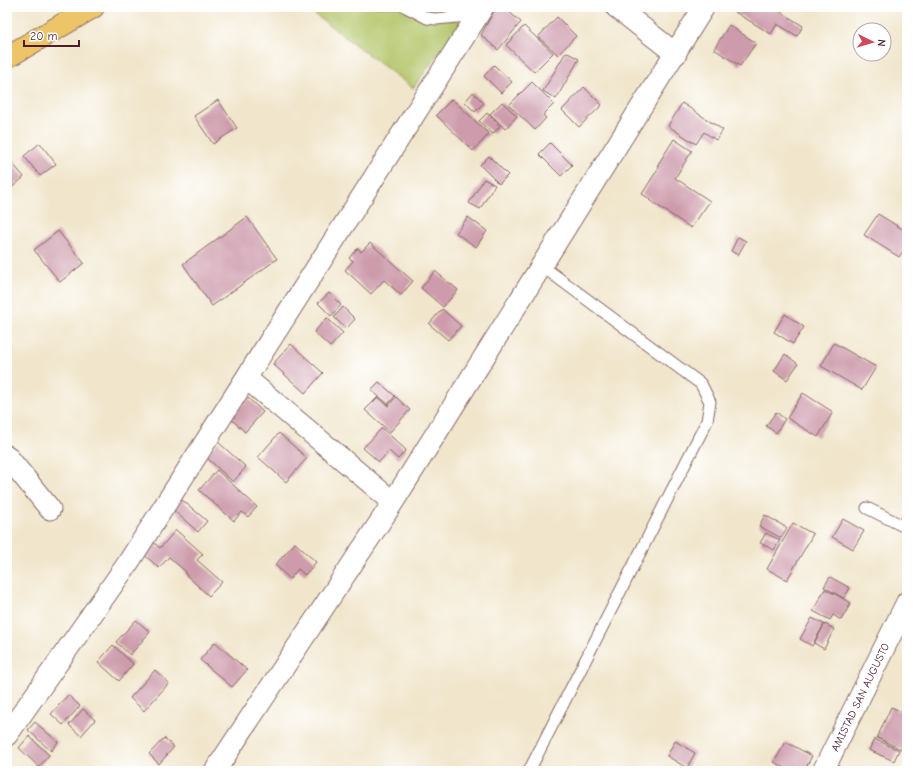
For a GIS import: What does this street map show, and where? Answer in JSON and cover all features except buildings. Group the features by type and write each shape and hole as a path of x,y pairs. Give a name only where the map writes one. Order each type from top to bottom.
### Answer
{"main road":[{"path":"7,57 93,7"}],"street":[{"path":"616,7 676,54"},
{"path":"215,771 393,502 676,54 704,7"},
{"path":"7,734 128,563 481,11"},
{"path":"246,378 393,502"},
{"path":"7,456 50,509"},
{"name":"AMISTAD SAN AUGUSTO","path":"823,771 907,602"}],"lane":[{"path":"406,7 427,18 436,19 481,11"},
{"path":"529,771 707,421 710,402 701,384 542,266"},
{"path":"867,508 907,528"}],"green space":[{"path":"305,7 440,7 461,23 413,88"}]}
